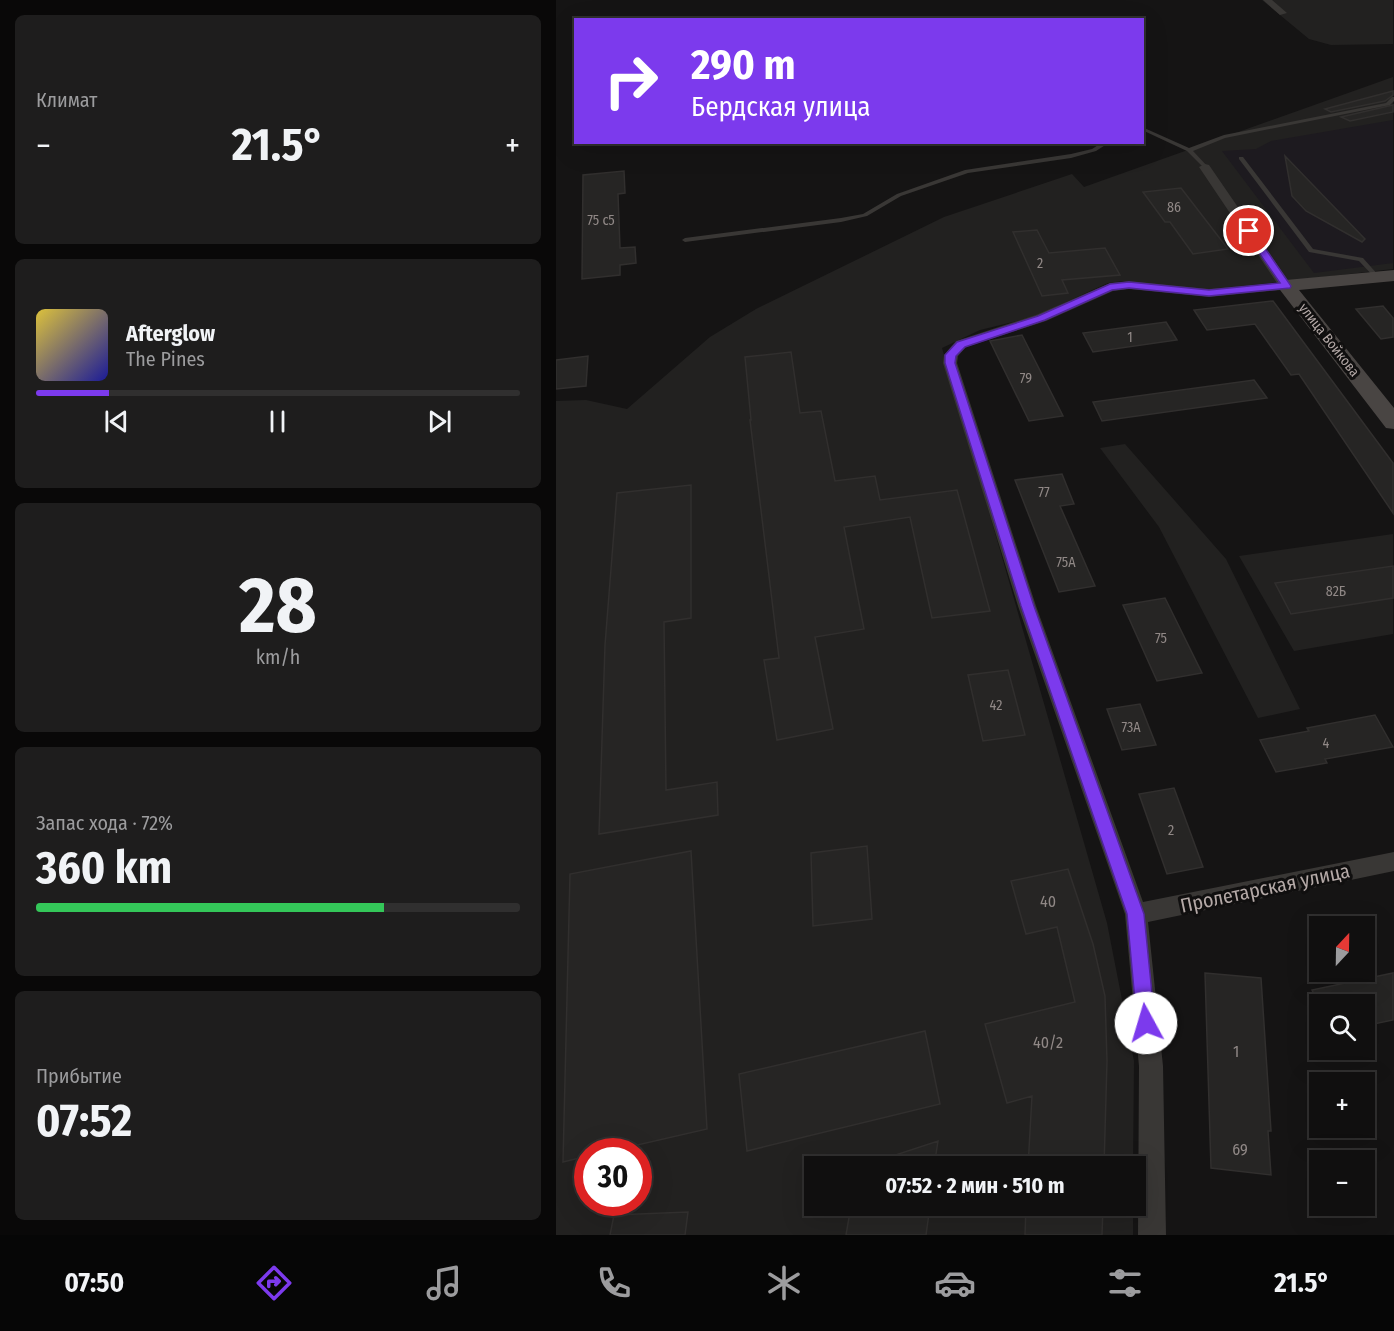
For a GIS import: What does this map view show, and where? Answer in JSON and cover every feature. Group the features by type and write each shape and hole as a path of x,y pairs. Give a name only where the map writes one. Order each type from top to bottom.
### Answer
{"street":[{"path":"1267,0 1283,13"},
{"name":"улица Войкова","path":"1205,167 1286,286 1390,414"},
{"path":"1152,1235 1151,1066 1136,914 1027,606 950,363 955,350 970,341 1041,318 1110,287 1129,285 1209,293 1385,276"},
{"name":"Пролетарская улица","path":"1136,914 1393,861"}],"lane":[{"path":"1189,150 1235,135 1391,104 1393,98"},
{"path":"1144,129 1189,150 1205,167"},
{"path":"685,240 865,215 899,195 967,171 1071,156 1094,150 1104,144"},
{"path":"1241,158 1311,251 1361,259 1385,276"}],"shaded area":[{"path":"1262,0 1393,0 1393,44 1331,45 1309,39"},
{"path":"1393,77 1393,269 1208,290 1124,281 1108,283 1033,317 980,330 942,348 1107,923 1134,1061 1133,1156 804,1156 804,1216 1133,1216 1133,1235 556,1235 556,401 586,400 627,409 710,337 756,309 944,217 1072,174 1084,187"},
{"path":"1393,120 1393,263 1314,273 1222,151 1256,149 1271,141"},
{"path":"1125,444 1226,559 1300,709 1258,718 1159,527 1100,448"},
{"path":"1393,534 1393,634 1294,651 1239,556"}],"building":[{"path":"1393,91 1393,95 1385,101 1331,112 1325,109"},
{"path":"1393,105 1393,112 1350,121 1341,117"},
{"path":"1285,156 1365,239 1362,242 1306,211 1292,196"},
{"path":"624,171 625,193 618,194 620,248 635,247 636,263 620,265 620,275 582,279 583,175"},
{"path":"1181,188 1228,249 1193,254 1170,222 1165,222 1143,192"},
{"path":"1037,230 1049,253 1105,248 1120,275 1062,280 1068,293 1042,296 1013,232"},
{"path":"1273,301 1393,463 1393,513 1299,374 1291,375 1255,324 1207,330 1194,310"},
{"path":"1383,306 1393,318 1393,337 1381,339 1356,309"},
{"path":"1166,322 1177,340 1093,352 1083,333"},
{"path":"1022,335 1063,416 1029,421 990,341"},
{"path":"791,352 800,413 821,411 835,481 875,476 880,500 957,490 990,611 932,618 910,517 844,527 864,629 815,637 833,729 777,740 764,660 779,658 750,420 745,357"},
{"path":"588,356 586,386 556,389 556,360"},
{"path":"1254,380 1267,398 1102,421 1093,402"},
{"path":"1062,474 1074,504 1060,506 1095,586 1059,592 1015,480"},
{"path":"691,485 691,618 664,622 666,790 717,782 718,815 599,834 605,645 617,493"},
{"path":"1393,566 1393,598 1291,614 1275,583"},
{"path":"1165,598 1202,673 1157,681 1123,605"},
{"path":"1008,670 1025,735 983,741 968,675"},
{"path":"1140,704 1156,745 1122,750 1107,709"},
{"path":"1375,715 1393,747 1325,759 1327,763 1276,772 1260,740 1309,731 1307,728"},
{"path":"1174,788 1203,867 1167,874 1139,794"},
{"path":"867,846 872,919 813,926 811,853"},
{"path":"691,851 707,1129 652,1142 652,1138 574,1138 574,1159 563,1162 570,874"},
{"path":"1068,869 1093,944 1105,996 1107,1061 1104,1156 1029,1156 1032,1096 1007,1103 985,1024 1075,1002 1057,927 1026,934 1011,881"},
{"path":"1205,973 1261,978 1271,1131 1268,1131 1271,1175 1211,1168"},
{"path":"1393,973 1393,1020 1375,1024 1375,994 1314,994 1312,990 1350,982 1375,982 1375,977"},
{"path":"925,1031 940,1104 747,1151 739,1074"},
{"path":"938,1141 936,1156 892,1156"},
{"path":"688,1212 685,1235 610,1235 614,1216 652,1216 652,1213"},
{"path":"849,1216 929,1216 926,1235 846,1235"},
{"path":"1026,1216 1103,1216 1102,1235 1025,1235"}],"route":[{"path":"1146,1023 1136,914 1027,606 950,363 951,355 961,344 1041,318 1110,287 1129,285 1209,293 1286,286 1249,231"}]}
